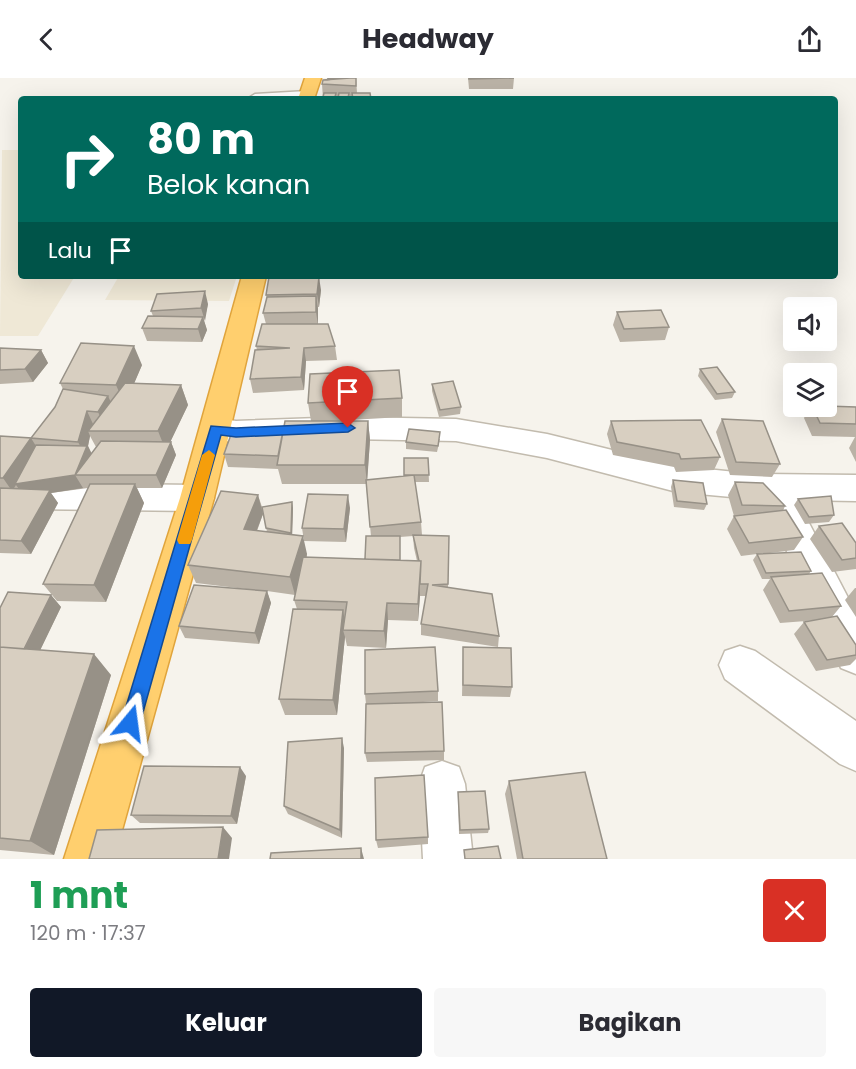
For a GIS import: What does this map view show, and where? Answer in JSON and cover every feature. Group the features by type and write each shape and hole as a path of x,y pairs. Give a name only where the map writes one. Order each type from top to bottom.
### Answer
{"highway":[{"path":"306,96 313,78"},
{"path":"89,859 197,498 253,279"}],"street":[{"path":"216,429 236,432 348,428 456,430 547,446 677,479 774,487 856,488"},
{"path":"774,487 856,654"},
{"path":"24,496 197,498"},
{"path":"740,665 856,748"},
{"path":"442,784 448,859"}],"shaded area":[{"path":"2,150 18,150 18,279 73,279 38,336 0,336"},
{"path":"117,279 236,279 229,301 105,300"}],"building":[{"path":"356,78 356,86 322,84 323,80"},
{"path":"324,93 336,93 335,96 323,96"},
{"path":"339,93 349,93 348,96 338,96"},
{"path":"352,93 370,93 370,96 352,96"},
{"path":"269,279 319,279 317,294 266,295"},
{"path":"205,291 201,308 151,311 157,294"},
{"path":"316,296 316,312 263,313 267,297"},
{"path":"661,310 669,327 624,329 617,312"},
{"path":"148,316 203,317 198,329 142,328"},
{"path":"262,324 328,324 335,346 304,348 301,377 250,379 255,350 290,348 256,346"},
{"path":"81,343 134,346 116,385 60,383"},
{"path":"0,348 41,350 25,369 0,370"},
{"path":"717,367 735,392 717,394 700,369"},
{"path":"399,370 402,398 308,403 310,374"},
{"path":"453,381 461,407 440,410 432,384"},
{"path":"125,383 181,385 158,431 88,431"},
{"path":"63,389 108,396 98,412 87,411 78,442 31,438 55,407"},
{"path":"837,407 856,407 856,424 820,423 817,417 837,417"},
{"path":"722,419 763,421 780,464 736,462"},
{"path":"701,420 720,457 681,459 679,454 617,442 611,421"},
{"path":"285,421 368,421 365,465 277,465"},
{"path":"233,429 283,431 278,456 224,454"},
{"path":"409,429 440,432 438,446 406,442"},
{"path":"0,436 31,438 3,478 0,478"},
{"path":"101,441 171,442 156,475 75,475"},
{"path":"36,445 87,446 75,475 15,484"},
{"path":"404,458 428,458 429,475 404,475"},
{"path":"414,475 421,522 370,527 366,480"},
{"path":"673,480 703,483 707,504 677,501"},
{"path":"735,482 763,483 785,506 742,505"},
{"path":"90,484 135,484 94,585 43,584"},
{"path":"0,488 50,490 21,541 0,540"},
{"path":"221,491 258,495 244,529 303,536 290,577 188,565"},
{"path":"308,494 348,495 344,529 302,528"},
{"path":"831,496 834,515 809,517 798,499"},
{"path":"292,502 291,533 266,528 262,507"},
{"path":"786,510 803,537 749,543 734,516"},
{"path":"842,523 856,543 856,558 842,560 819,526"},
{"path":"413,535 449,536 448,584 432,585 492,594 499,636 421,624 428,584 420,584 421,561 419,561"},
{"path":"366,536 400,536 400,560 365,559"},
{"path":"801,552 811,571 766,573 757,554"},
{"path":"303,557 421,561 418,604 387,603 384,631 343,630 347,602 294,600"},
{"path":"822,573 841,606 789,611 771,577"},
{"path":"194,585 267,591 255,633 179,626"},
{"path":"8,592 51,595 24,649 0,647 0,608"},
{"path":"293,609 343,610 333,700 279,699"},
{"path":"837,616 856,645 856,655 827,660 804,622"},
{"path":"0,647 94,654 30,841 0,838"},
{"path":"435,647 438,691 365,694 365,650"},
{"path":"463,647 511,648 512,687 463,685"},
{"path":"442,702 444,751 365,753 366,704"},
{"path":"342,738 340,830 284,806 288,742"},
{"path":"144,766 240,767 231,816 131,815"},
{"path":"585,772 607,859 523,859 509,781"},
{"path":"424,775 428,837 376,840 375,778"},
{"path":"485,791 489,829 460,830 458,792"},
{"path":"223,827 218,859 89,859 97,830"},
{"path":"498,846 501,859 465,859 464,850"},
{"path":"361,848 361,859 270,859 271,853"}],"slow traffic":[{"path":"184,540 209,455"}],"route":[{"path":"130,723 216,429 236,432 348,428"}]}
